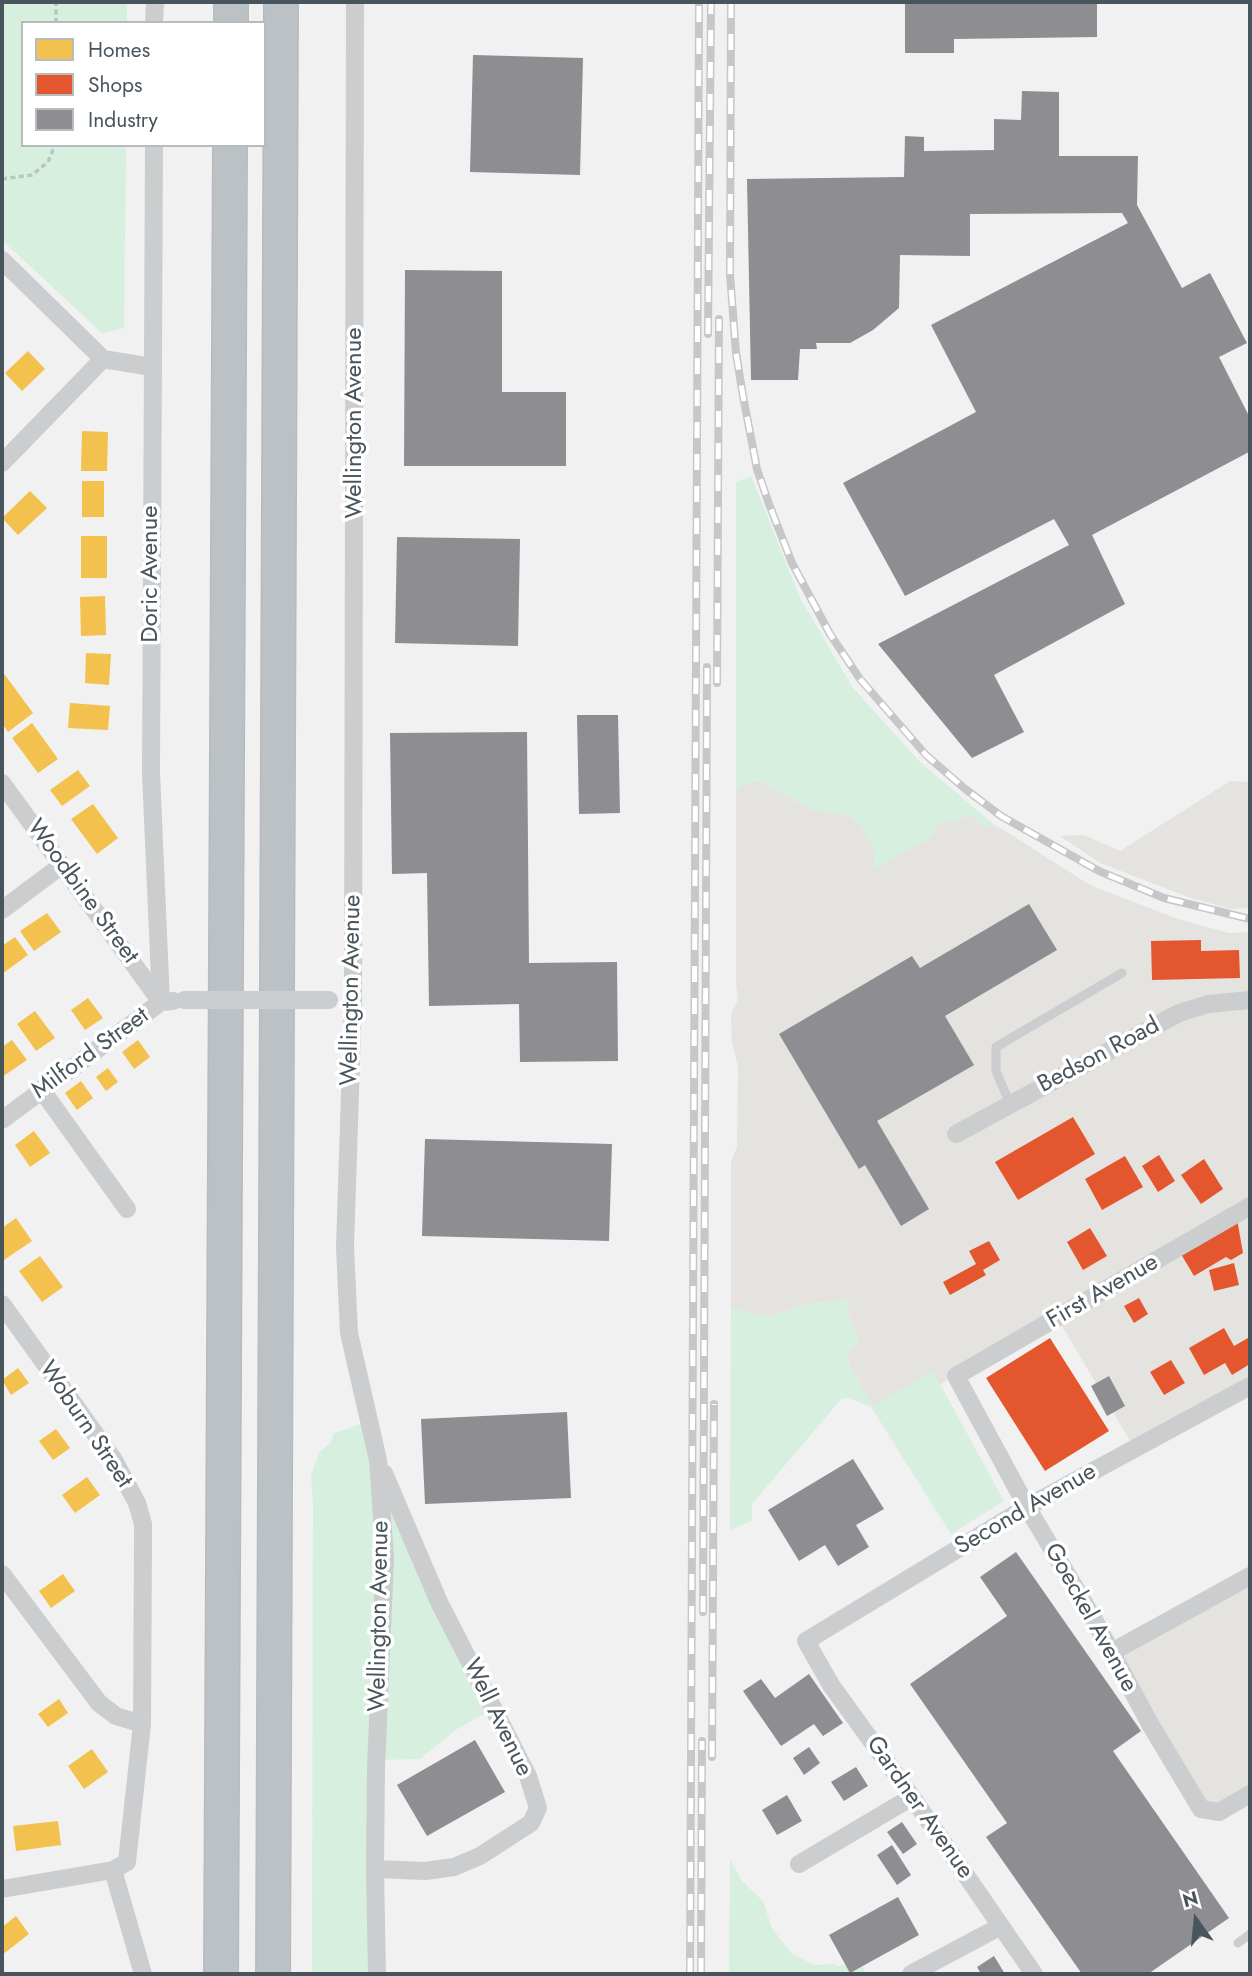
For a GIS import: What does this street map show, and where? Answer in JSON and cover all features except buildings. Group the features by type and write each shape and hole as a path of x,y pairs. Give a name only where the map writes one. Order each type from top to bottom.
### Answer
{"highway":[{"path":"231,2 231,21"},
{"path":"273,1974 281,2"},
{"path":"221,1974 230,147"}],"street":[{"path":"154,21 155,2"},
{"name":"Wellington Avenue","path":"355,2 353,1001 345,1247 349,1333 378,1460 385,1559 374,1868 377,1974"},
{"name":"Doric Avenue","path":"154,147 151,773 161,1002"},
{"path":"2,260 103,359 152,368"},
{"path":"2,463 103,359"},
{"name":"Woodbine Street","path":"2,783 161,1002"},
{"path":"2,910 62,865"},
{"name":"Bedson Road","path":"956,1134 1179,1013 1208,1004 1250,1000"},
{"name":"Milford Street","path":"2,1120 161,1002 353,1001"},
{"path":"41,1089 127,1209"},
{"name":"First Avenue","path":"956,1376 1250,1206"},
{"name":"Woburn Street","path":"2,1304 114,1460 137,1503 143,1524 142,1724 127,1862 113,1870"},
{"name":"Goeckel Avenue","path":"956,1376 1027,1507 1092,1616 1110,1653 1190,1792 1202,1809 1219,1812 1250,1794"},
{"name":"Second Avenue","path":"806,1641 1027,1507 1250,1386"},
{"name":"Well Avenue","path":"374,1868 425,1871 454,1867 480,1856 531,1823 538,1808 528,1776 439,1602 378,1460"},
{"path":"2,1574 99,1703 116,1716 142,1724"},
{"path":"1110,1653 1250,1576"},
{"name":"Gardner Avenue","path":"806,1641 831,1685 1034,1974"},
{"path":"799,1864 912,1797"},
{"path":"2,1889 113,1870 143,1974"},
{"path":"911,1974 1001,1926"}],"lane":[{"path":"1010,1104 996,1071 996,1046 1122,973"},
{"path":"1238,1943 1250,1934"}],"path":[{"path":"56,2 56,21"},
{"path":"2,179 32,175 48,162 54,147"}],"shaded area":[{"path":"759,781 812,809 849,816 860,824 876,849 873,869 929,838 939,823 956,821 972,814 984,827 999,827 1090,885 1178,919 1229,933 1250,932 1250,1386 1136,1451 1059,1321 1055,1319 888,1414 874,1409 846,1356 858,1341 846,1309 850,1300 814,1303 765,1317 731,1307 731,1161 737,1147 738,1067 732,1043 731,1014 738,1000 736,789 747,782"},
{"path":"1230,781 1250,782 1250,908 1230,909 1188,897 1100,863 1060,836 1084,835 1120,851"},
{"path":"1250,1575 1250,1793 1204,1809 1115,1659"}],"green space":[{"path":"2,2 127,2 127,21 21,21 21,147 126,147 124,328 102,333 2,240"},
{"path":"751,476 800,598 853,688 920,762 997,827 984,827 972,814 956,821 939,823 929,838 873,870 875,849 860,824 849,816 812,809 759,781 747,782 736,789 736,482"},
{"path":"850,1300 846,1309 858,1341 846,1356 873,1406 933,1371 1004,1501 951,1534 871,1407 842,1398 752,1504 750,1522 730,1530 731,1307 765,1317 814,1303"},
{"path":"366,1422 486,1713 457,1729 420,1759 377,1760 377,1974 312,1974 311,1475 319,1453 331,1442 333,1434"},
{"path":"730,1860 742,1881 763,1901 772,1928 791,1953 814,1965 837,1966 861,1962 866,1974 729,1974"}],"railway":[{"path":"690,1974 699,2"},
{"path":"708,334 711,2"},
{"path":"731,2 730,274 736,353 757,469 792,563 830,634 860,679 926,755 1001,816 1099,871 1164,898 1250,919"},
{"path":"717,683 719,319"},
{"path":"703,1612 707,667"},
{"path":"712,1757 714,1404"},
{"path":"701,1974 702,1741"}]}
